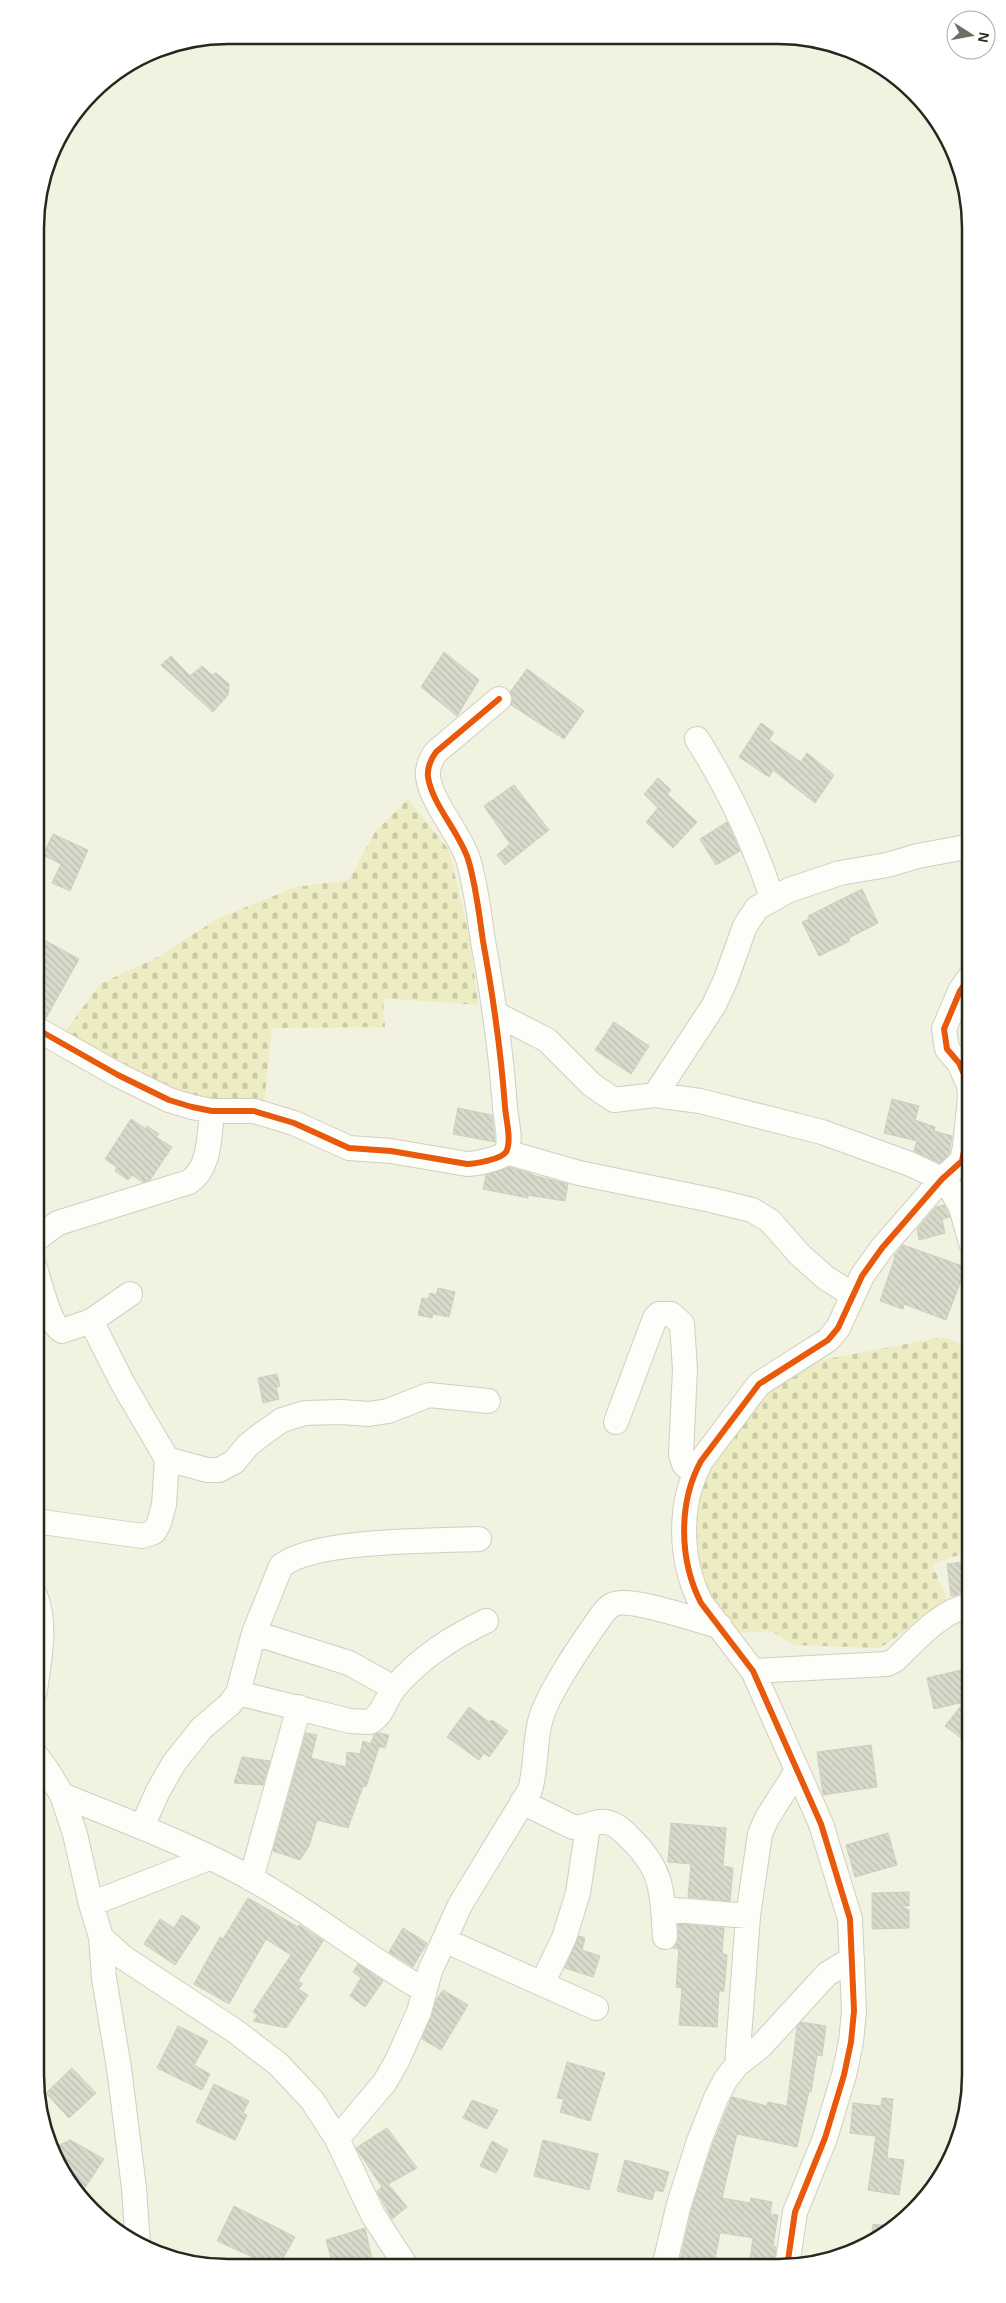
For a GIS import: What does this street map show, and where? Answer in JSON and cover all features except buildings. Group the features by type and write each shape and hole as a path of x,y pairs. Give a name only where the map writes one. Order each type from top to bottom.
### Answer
{"street":[{"path":"44,1033 118,1076 160,1096 192,1107 212,1110 254,1111 294,1124 349,1148 391,1151 473,1164 500,1157 506,1152 508,1134 496,1014 476,889 468,858 435,795 428,774 430,762 436,752 499,699"},
{"path":"697,739 712,761 751,842 772,898"},
{"path":"655,1095 714,1006 749,917 756,908 772,898 813,881 840,873 887,865 918,856 962,848"},
{"path":"962,988 944,1029 947,1049 962,1070"},
{"path":"496,1014 547,1040 592,1085 609,1098 618,1100 655,1095 700,1101 822,1132 910,1164 942,1179 955,1194 962,1215"},
{"path":"44,1233 58,1223 189,1182 196,1177 204,1162 212,1110"},
{"path":"506,1152 579,1173 711,1200 762,1215 826,1278 854,1295"},
{"path":"788,2259 795,2212 825,2138 844,2075 851,2042 854,2011 850,1920 821,1824 753,1671 701,1603 695,1590 689,1564 684,1519 685,1503 694,1473 710,1446 758,1384 828,1340 838,1328 862,1276 882,1248 942,1179 962,1161"},
{"path":"44,1296 48,1309 62,1331 91,1321 130,1294"},
{"path":"616,1422 655,1318 659,1314 671,1314 682,1324 685,1369 681,1454 684,1464 694,1473"},
{"path":"44,1522 132,1536 150,1535 157,1530 164,1504 167,1459 122,1384 91,1321"},
{"path":"167,1459 207,1470 219,1470 234,1462 248,1445 282,1420 305,1413 341,1412 369,1414 388,1411 429,1395 488,1401"},
{"path":"142,1827 158,1791 174,1763 202,1728 230,1704 238,1693 254,1633 278,1571 288,1560 322,1550 364,1544 479,1539"},
{"path":"337,2139 385,2082 397,2062 419,2012 424,1990 444,1940 460,1905 530,1790 534,1779 537,1736 546,1705 588,1634 601,1616 612,1605 630,1603 672,1612 720,1626"},
{"path":"753,1671 887,1664 895,1660 938,1620 953,1610 962,1607"},
{"path":"238,1693 350,1721 370,1722 380,1714 394,1688 437,1648 486,1621"},
{"path":"254,1633 349,1663 394,1688"},
{"path":"251,1879 299,1707"},
{"path":"44,1766 62,1795 75,1834 91,1904 101,1937 104,1978 119,2068 134,2188 137,2236"},
{"path":"737,2065 748,1916 760,1834 767,1818 797,1771"},
{"path":"62,1795 142,1827 251,1879 332,1930 382,1965 424,1990"},
{"path":"522,1802 573,1827 581,1828 605,1822 614,1824 647,1854 658,1874 665,1937"},
{"path":"542,1984 564,1938 578,1893 588,1826"},
{"path":"91,1904 209,1858"},
{"path":"663,1909 748,1916"},
{"path":"101,1937 124,1958 235,2031 278,2064 312,2100 337,2139 373,2215 401,2259"},
{"path":"444,1940 596,2008"},
{"path":"666,2259 679,2204 699,2142 716,2098 726,2079 737,2065 761,2046 827,1974 852,1959"}],"green space":[{"path":"408,799 449,850 470,939 478,1005 383,998 385,1027 272,1028 264,1104 199,1103 65,1032 100,984 154,959 219,918 296,887 349,880 375,832"},
{"path":"943,1337 962,1344 962,1554 932,1564 948,1601 880,1648 795,1645 771,1631 729,1633 701,1600 691,1531 698,1480 770,1388 822,1360"}],"cycle path":[{"path":"44,1033 118,1075 169,1100 192,1107 212,1111 254,1111 294,1123 349,1148 391,1151 467,1164 488,1161 503,1155 508,1147 509,1136 493,1003 475,889 464,849 440,808 430,787 428,777 430,764 436,752 499,699"},
{"path":"962,988 944,1029 947,1049 962,1070"},
{"path":"788,2259 795,2212 825,2138 844,2075 851,2042 854,2011 850,1919 821,1824 753,1671 701,1603 694,1586 688,1569 685,1550 685,1513 693,1477 701,1461 759,1384 828,1340 838,1328 862,1276 882,1248 942,1179 962,1161"}]}
